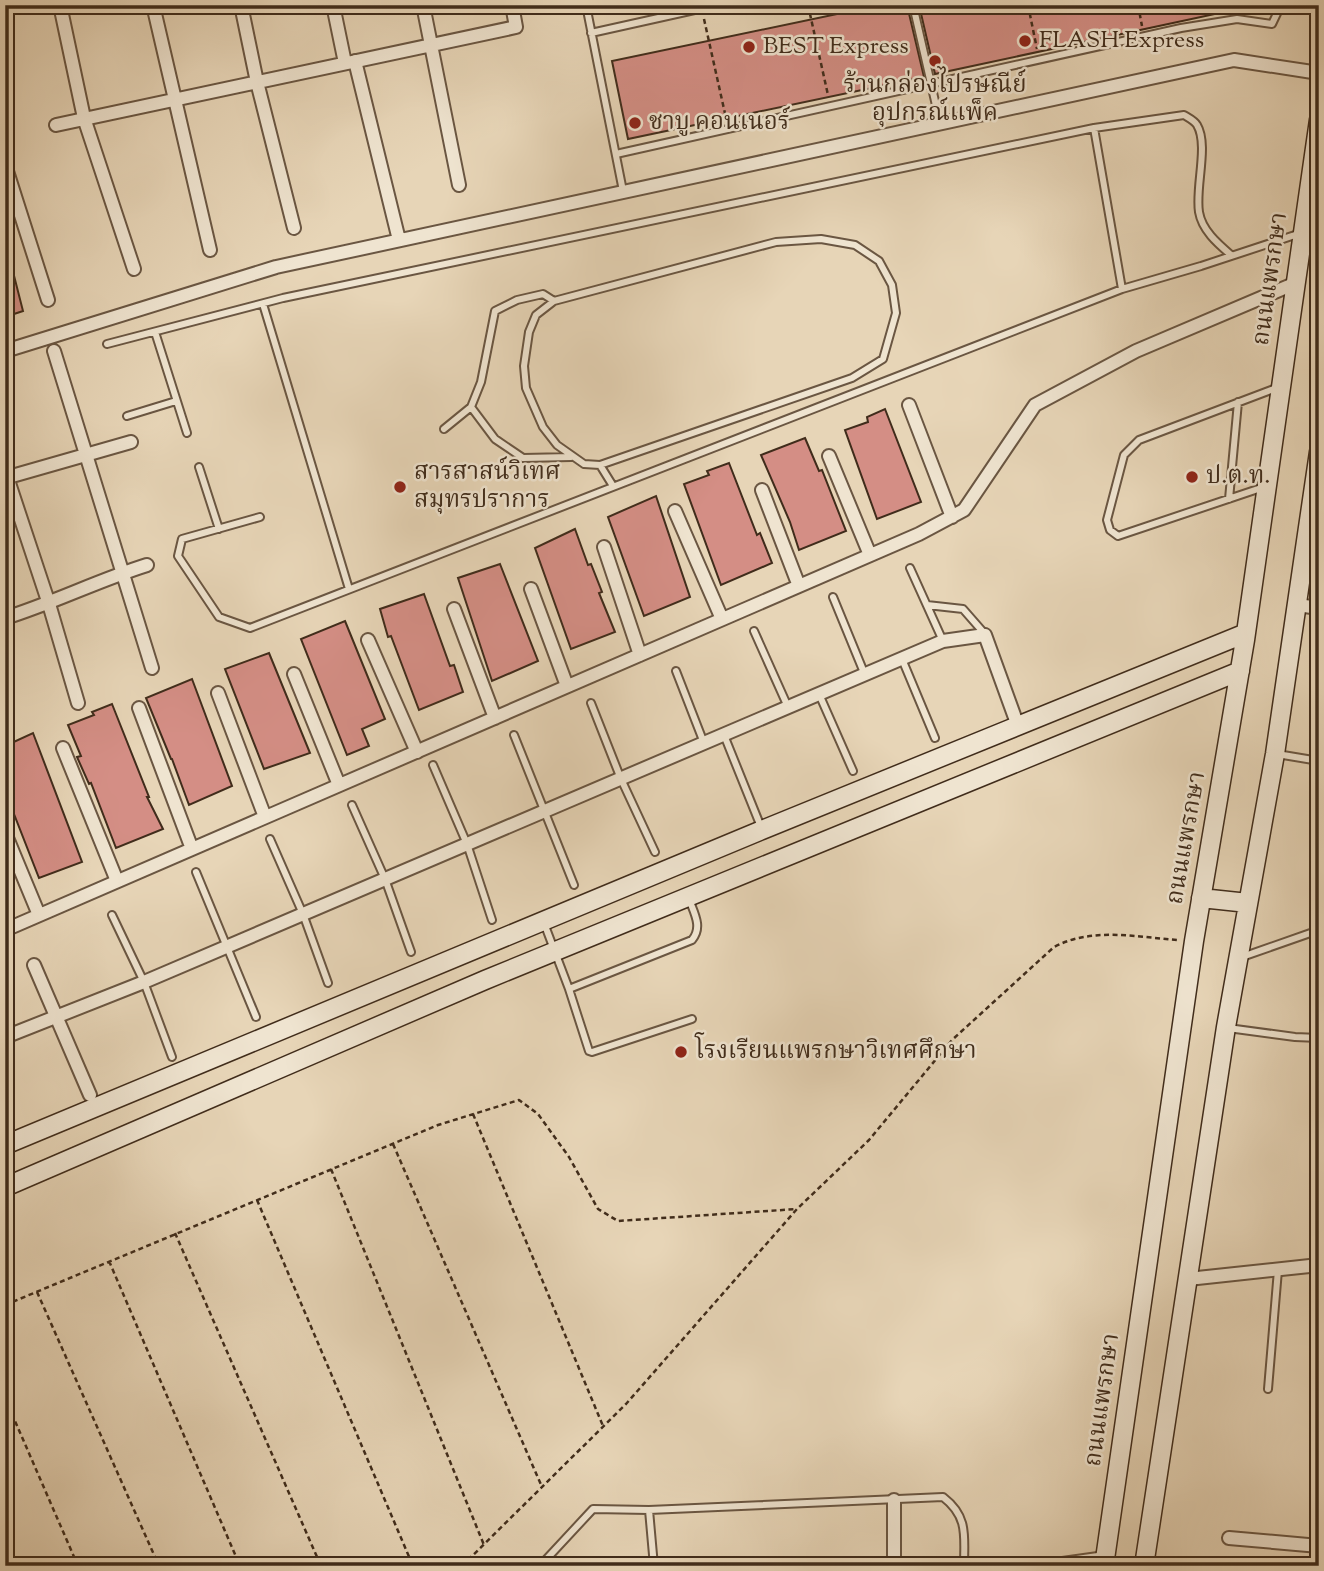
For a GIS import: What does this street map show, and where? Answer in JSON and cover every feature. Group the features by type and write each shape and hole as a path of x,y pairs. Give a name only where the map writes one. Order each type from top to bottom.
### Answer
{"street":[{"path":"60,5 84,118 134,270"},
{"path":"153,5 209,250"},
{"path":"242,5 257,82 294,229"},
{"path":"333,5 399,240"},
{"path":"423,5 459,185"},
{"path":"56,125 516,27 512,5"},
{"path":"5,351 275,267 1234,60 1319,73"},
{"name":"ถนนแพรกษา","path":"1105,1560 1194,941 1246,633 1319,120"},
{"path":"5,164 48,300"},
{"path":"5,930 952,517 964,510 1035,405 1136,351 1296,283"},
{"path":"54,351 152,668"},
{"path":"909,405 952,517"},
{"path":"78,703 49,604 6,475 131,442"},
{"path":"1144,1566 1226,1027 1275,754 1319,452"},
{"path":"829,456 870,555"},
{"path":"762,490 799,586"},
{"path":"675,511 722,619"},
{"path":"604,547 640,655"},
{"path":"5,618 49,604 147,565"},
{"path":"531,589 567,686"},
{"path":"1297,605 1319,608"},
{"path":"454,608 495,718"},
{"path":"5,1145 762,830 1246,633"},
{"path":"5,1037 144,982 943,641 985,635 1018,726"},
{"path":"368,640 416,752"},
{"path":"5,1187 1240,671"},
{"path":"293,674 339,785"},
{"path":"218,693 265,817"},
{"path":"139,708 192,849"},
{"path":"63,748 117,881"},
{"path":"5,834 39,915"},
{"path":"1201,898 1248,903"},
{"path":"34,965 90,1095"},
{"path":"1188,1279 1319,1265"},
{"path":"894,1500 894,1566"},
{"path":"1229,1538 1319,1546"}],"lane":[{"path":"586,5 623,191"},
{"path":"591,33 717,5"},
{"path":"913,5 940,124"},
{"path":"616,154 1145,36 1237,19 1272,24 1280,5"},
{"path":"107,344 263,304 1094,128 1184,116 1196,123 1202,139 1198,183 1199,214 1211,238 1231,255"},
{"path":"1094,128 1122,289"},
{"path":"260,517 182,540 178,556 219,617 250,628 1122,289 1302,232"},
{"path":"821,239 855,245 879,261 892,285 896,313 883,359 852,377 600,465 584,464 571,457 543,427 526,388 524,366 529,332 536,315 554,301 776,242 821,239"},
{"path":"444,429 471,407 481,382 495,310 517,300 543,294 554,301"},
{"path":"263,304 349,589"},
{"path":"155,332 187,433"},
{"path":"1266,486 1118,536 1110,530 1107,520 1124,455 1139,440 1281,386"},
{"path":"127,416 176,401"},
{"path":"1228,499 1238,402"},
{"path":"471,407 495,439 523,458 571,457"},
{"path":"600,465 613,486"},
{"path":"199,467 219,529"},
{"path":"910,568 943,641"},
{"path":"833,597 865,675"},
{"path":"927,605 963,609 985,635"},
{"path":"754,631 788,707"},
{"path":"902,659 935,738"},
{"path":"676,671 704,743"},
{"path":"819,694 853,771"},
{"path":"591,703 621,779 655,852"},
{"path":"514,735 575,885"},
{"path":"724,735 762,830"},
{"path":"1275,754 1319,761"},
{"path":"433,765 467,844 492,920"},
{"path":"352,805 385,879 411,952"},
{"path":"270,839 303,914 328,982"},
{"path":"196,872 256,1017"},
{"path":"569,989 692,940 697,934 698,925 690,901"},
{"path":"112,915 144,982 172,1057"},
{"path":"544,922 589,1051 593,1052 692,1019"},
{"path":"1237,959 1319,929"},
{"path":"1226,1027 1319,1038"},
{"path":"1268,1389 1278,1269"},
{"path":"540,1566 593,1509 649,1510 943,1497 953,1505 964,1523 964,1566"},
{"path":"649,1510 654,1566"},
{"path":"1046,1566 1060,1560 1105,1560"}],"path":[{"path":"808,5 831,105"},
{"path":"1028,5 1039,59"},
{"path":"1138,5 1145,36"},
{"path":"702,9 728,129"},
{"path":"462,1566 626,1404 797,1209 869,1140 952,1040 1054,947 1070,938 1093,934 1194,941"},
{"path":"5,1305 438,1125 519,1100 538,1114 569,1157 598,1209 618,1222 797,1209"},
{"path":"473,1114 603,1426"},
{"path":"393,1144 542,1487"},
{"path":"331,1169 484,1545"},
{"path":"257,1200 413,1566"},
{"path":"175,1233 321,1566"},
{"path":"109,1261 240,1566"},
{"path":"37,1292 159,1566"},
{"path":"5,1398 78,1566"}],"building":[{"path":"880,5 907,5 924,77 628,139 612,61"},
{"path":"919,5 1229,5 1229,11 935,74"},
{"path":"9,256 23,311 8,316 5,307 5,257"},
{"path":"885,409 921,502 877,519 845,430 868,422 867,417"},
{"path":"805,438 819,471 822,470 846,531 799,550 761,455"},
{"path":"729,463 757,535 760,533 772,563 721,585 684,484 709,475 707,471"},
{"path":"656,496 690,597 644,616 608,517"},
{"path":"575,529 588,565 591,564 602,592 599,593 615,632 571,649 535,548"},
{"path":"500,564 538,661 492,681 458,578"},
{"path":"424,594 450,666 454,665 463,692 419,710 391,636 388,637 380,609"},
{"path":"345,621 385,719 362,729 369,746 347,755 301,639"},
{"path":"269,653 310,753 264,769 225,669"},
{"path":"192,679 232,786 189,805 146,698"},
{"path":"112,704 147,797 163,829 116,848 91,783 89,784 77,757 81,756 68,725 94,715 92,712"},
{"path":"33,733 82,862 39,878 5,791 5,746"}],"place":[{"name":"FLASH Express","path":"1025,41"},
{"name":"BEST Express","path":"749,47"},
{"name":"ร้านกล่องไปรษณีย์ อุปกรณ์แพ็ค","path":"935,61"},
{"name":"ชาบู คอนเนอร์","path":"635,123"},
{"name":"ป.ต.ท.","path":"1192,477"},
{"name":"สารสาสน์วิเทศ สมุทรปราการ","path":"400,487"},
{"name":"โรงเรียนแพรกษาวิเทศศึกษา","path":"681,1052"}]}
